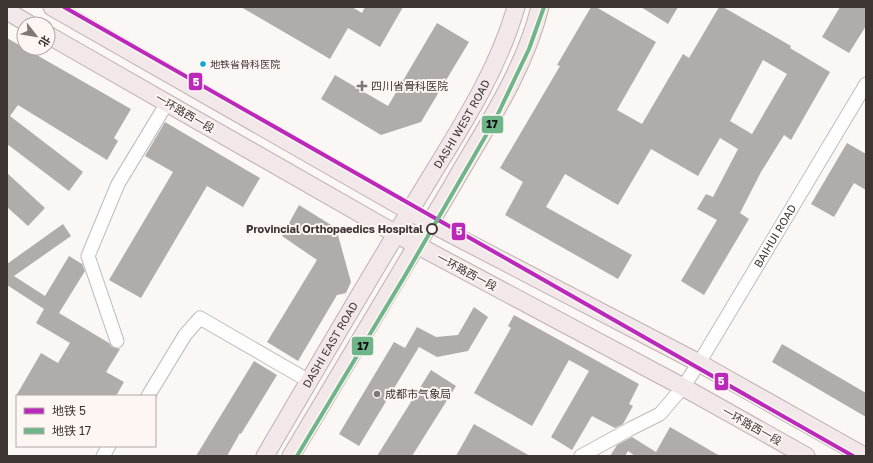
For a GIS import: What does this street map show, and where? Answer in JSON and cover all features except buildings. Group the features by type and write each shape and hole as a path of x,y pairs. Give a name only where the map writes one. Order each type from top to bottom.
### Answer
{"main road":[{"path":"52,7 430,223 699,363 864,456"},
{"name":"DASHI WEST ROAD","path":"396,234 457,133 489,74 500,50 516,7"},
{"path":"291,456 430,223 518,69 540,7"},
{"path":"7,11 16,16"},
{"name":"一环路西一段","path":"56,40 396,234 683,387 806,456"},
{"name":"DASHI EAST ROAD","path":"265,456 396,234"}],"street":[{"name":"BAIHUI ROAD","path":"581,456 660,414 683,387 699,363 866,84"},
{"path":"117,341 88,256 118,184 166,103"},
{"path":"149,395 185,335 200,318 309,381"},
{"path":"103,456 108,447"}],"metro line":[{"name":"5","path":"64,7 853,456"},
{"name":"17","path":"297,456 406,274 496,118 529,49 544,7"}],"place":[{"name":"地铁省骨科医院","path":"203,64"},
{"name":"四川省骨科医院","path":"362,86"},
{"name":"Provincial Orthopaedics Hospital","path":"432,229"},
{"name":"成都市气象局","path":"377,394"}]}
